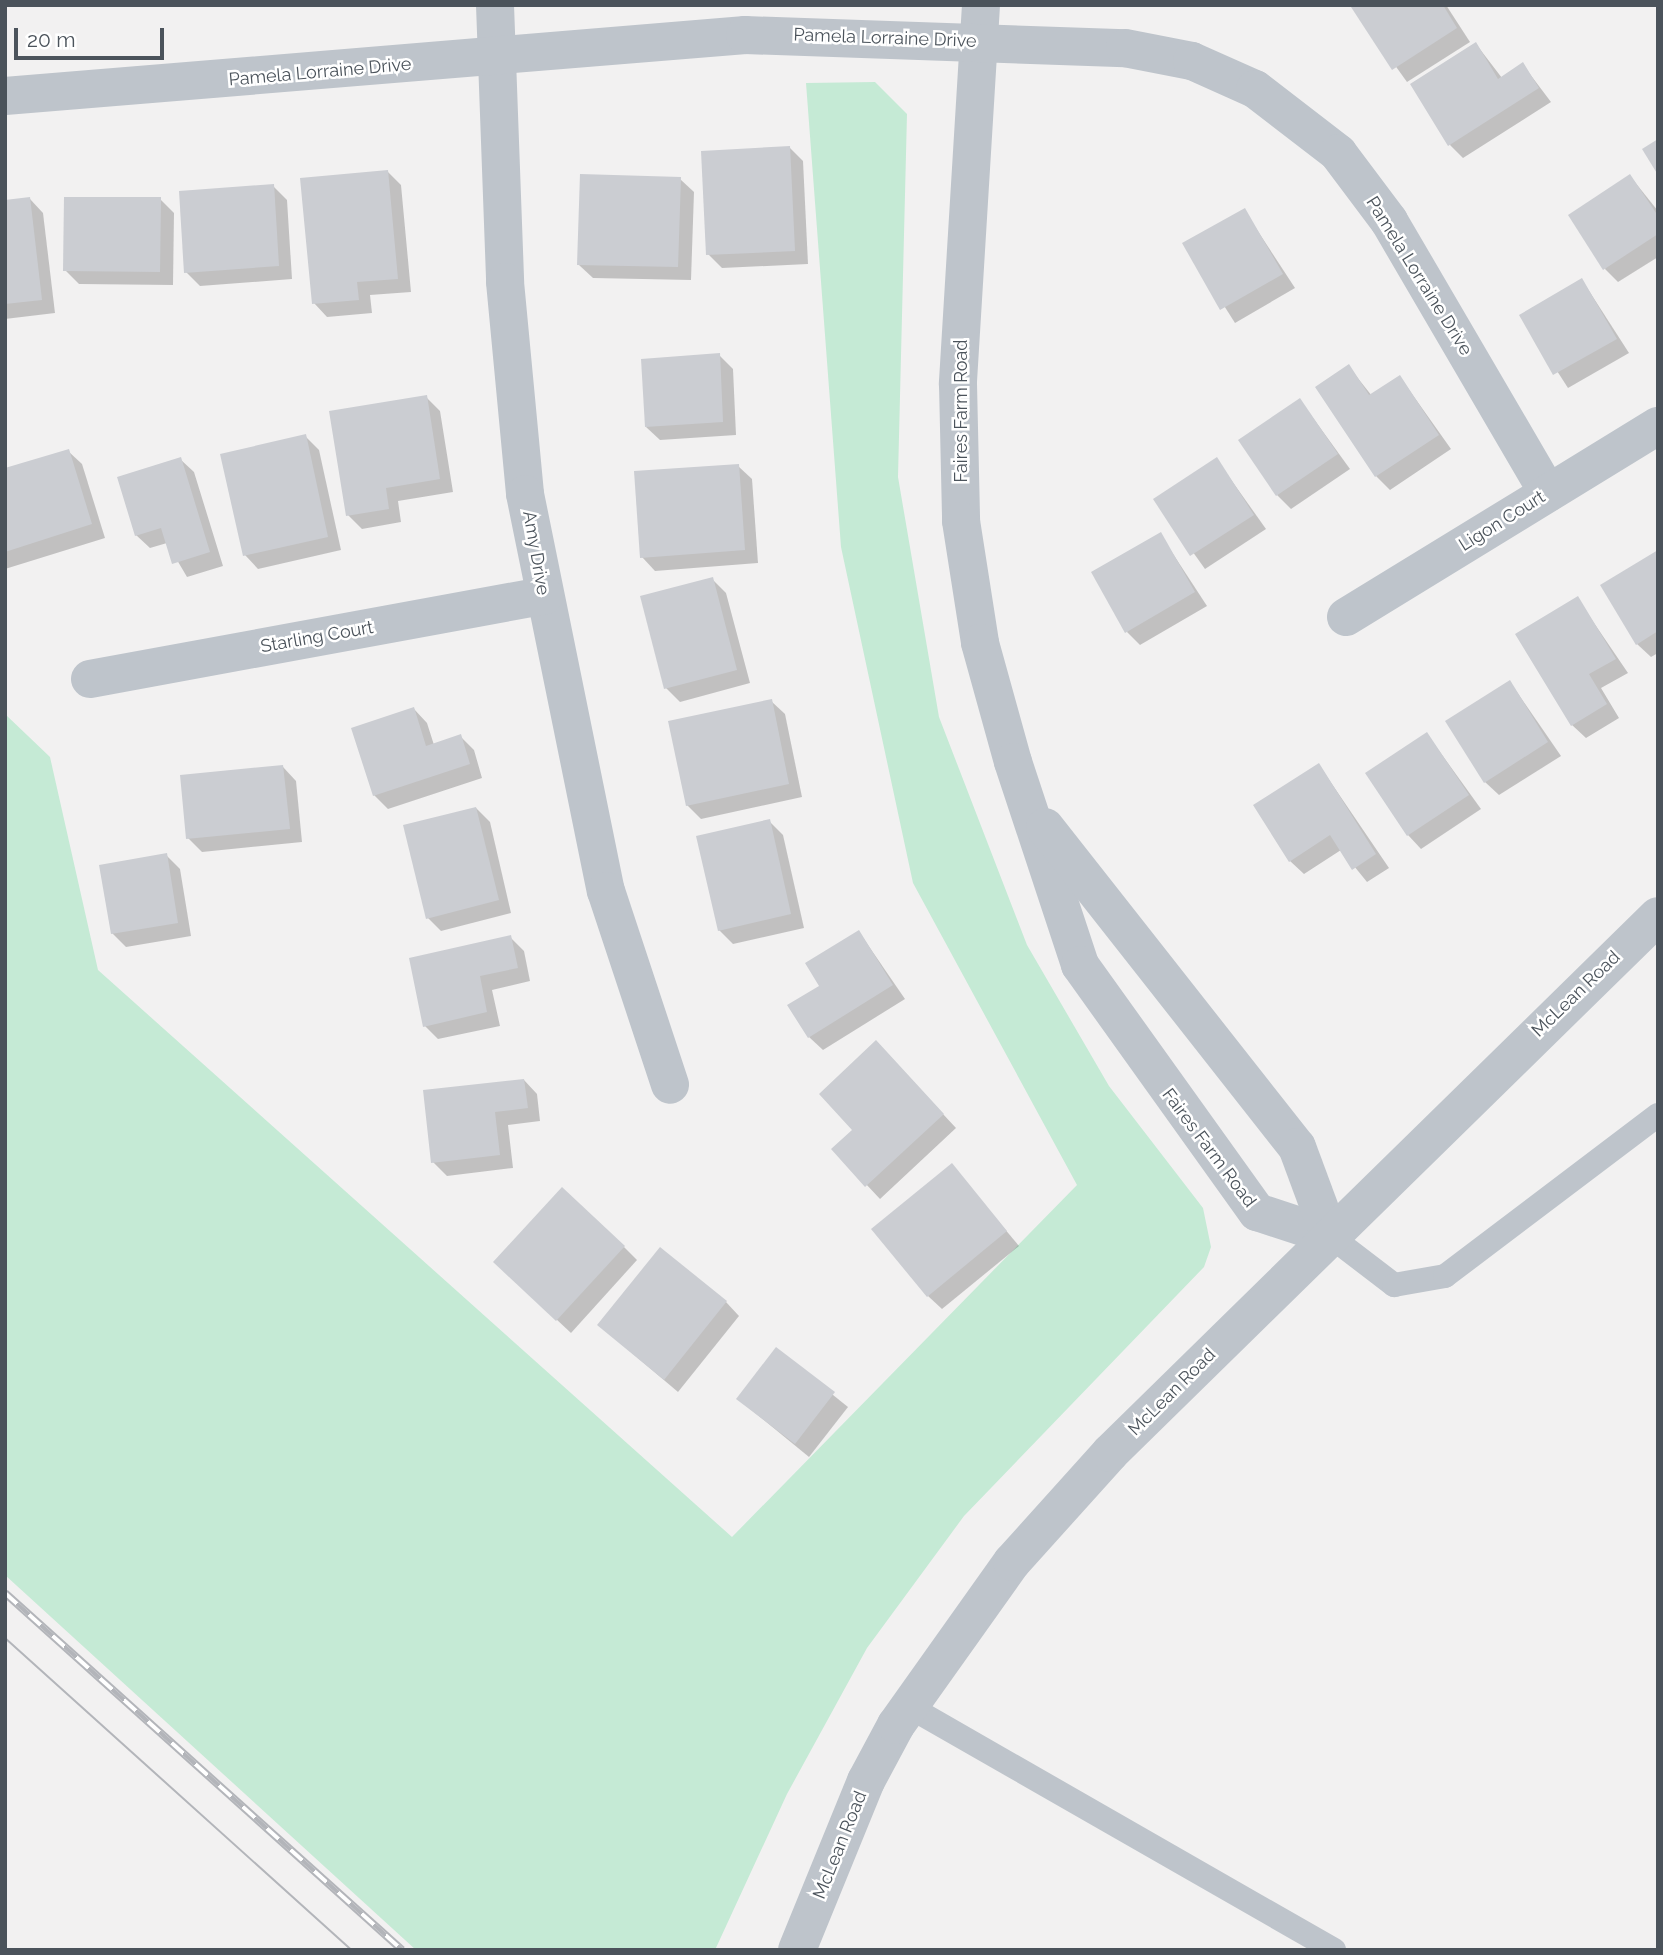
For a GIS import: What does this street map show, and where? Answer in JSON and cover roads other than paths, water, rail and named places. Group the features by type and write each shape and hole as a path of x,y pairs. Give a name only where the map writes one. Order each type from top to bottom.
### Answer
{"street":[{"name":"Amy Drive","path":"495,5 505,282 525,494 606,891 670,1084"},
{"name":"Pamela Lorraine Drive","path":"5,96 745,35 980,23 1192,61 1255,89 1313,129 1389,221 1548,493"},
{"name":"Faires Farm Road","path":"980,23 958,384 961,521 980,643 1080,965 1164,1089 1257,1212 1330,1236"},
{"name":"Ligon Court","path":"1346,617 1658,426"},
{"name":"Starling Court","path":"90,679 544,596"},
{"name":"Faires Farm Road","path":"1031,809 1297,1147 1330,1236"},
{"name":"McLean Road","path":"797,1950 866,1781 908,1706 1012,1562 1110,1453 1658,916"}],"lane":[{"path":"1330,1236 1394,1285 1445,1276 1658,1115"},
{"path":"908,1706 1334,1950"}],"tram line":[{"path":"5,1638 352,1950"}],"railway":[{"path":"5,1593 402,1950"}]}
